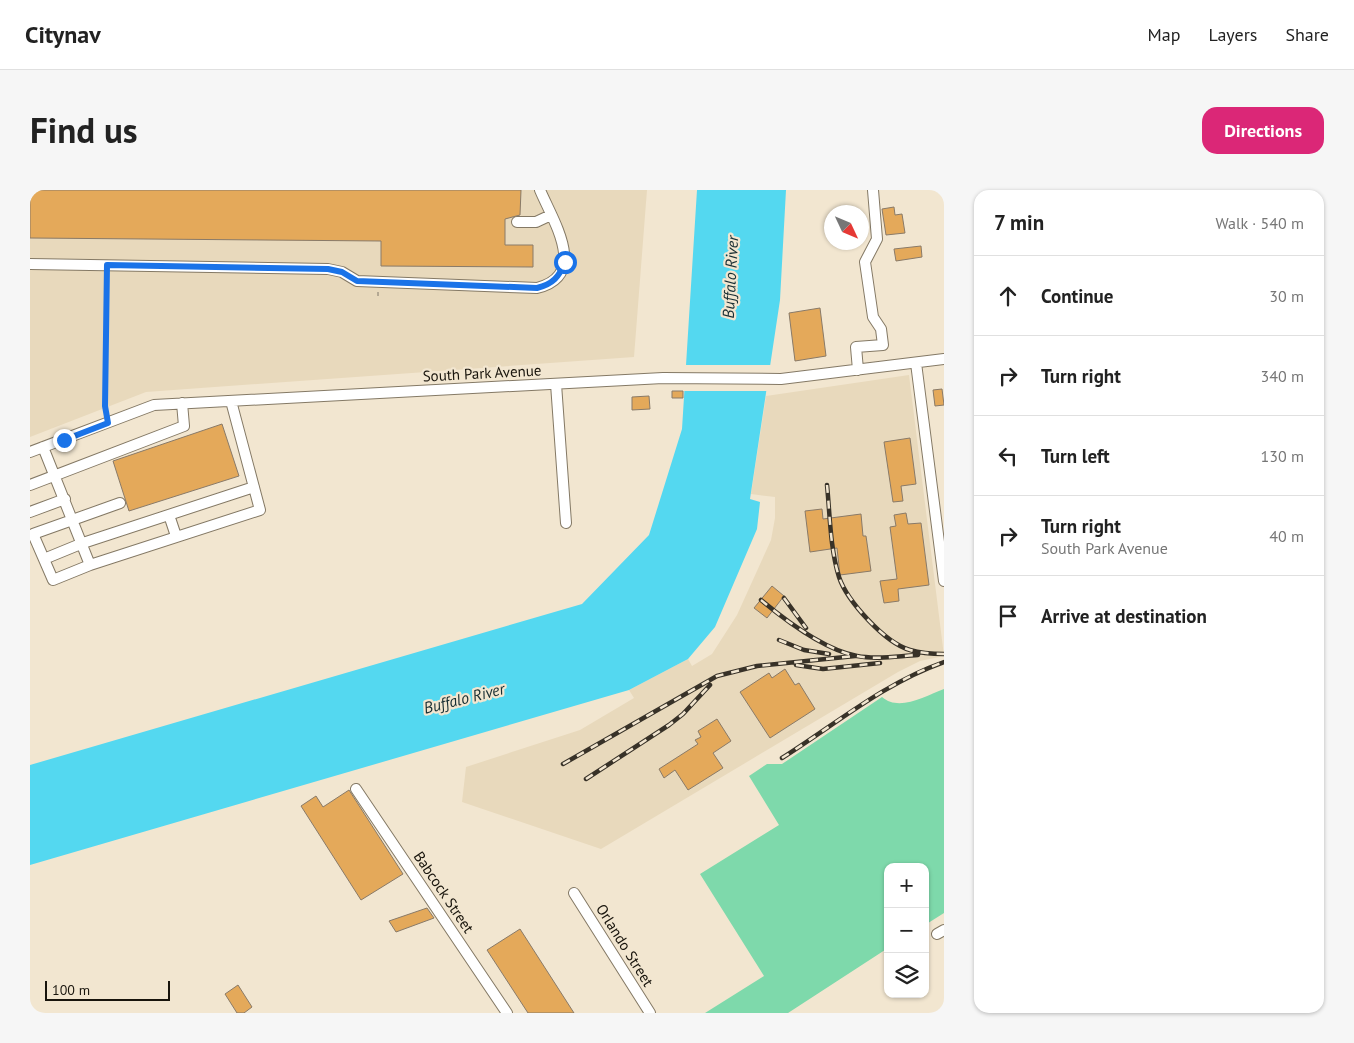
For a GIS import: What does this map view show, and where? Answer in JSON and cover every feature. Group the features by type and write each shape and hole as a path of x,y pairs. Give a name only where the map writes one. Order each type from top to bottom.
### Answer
{"street":[{"path":"30,264 328,269 342,272 357,281 537,288 548,286 560,276 565,262 563,242 540,190"},
{"path":"858,370 856,347 882,345 881,329 873,317 865,262 877,240 873,190"},
{"path":"517,222 536,222 551,215"},
{"name":"South Park Avenue","path":"30,452 148,407 182,403 663,378 781,379 944,359"},
{"path":"916,363 942,542 944,581"},
{"path":"556,384 566,523"},
{"path":"120,503 33,534 53,580 90,565 260,510 231,401"},
{"path":"30,485 184,426 182,403"},
{"path":"43,447 83,543 90,565"},
{"path":"44,559 83,543 254,487"},
{"path":"30,512 65,499"},
{"path":"169,515 176,536"},
{"name":"Babcock Street","path":"356,789 507,1013"},
{"name":"Orlando Street","path":"574,893 650,1013"}],"path":[{"path":"107,265 105,406 108,423"}],"shaded area":[{"path":"30,190 647,190 634,357 146,392 30,437"},
{"path":"909,375 944,656 920,661 898,672 601,849 462,802 466,767 580,730 634,698 629,690 688,659 692,666 712,654 737,615 771,540 775,518 775,497 751,494 766,396"}],"green space":[{"path":"944,689 944,913 929,922 929,863 884,863 884,951 788,1013 705,1013 764,976 700,874 779,825 749,776 767,764 782,764 882,697 896,703 921,699"}],"water":[{"name":"Buffalo River","path":"697,190 786,190 780,300 750,499 760,502 757,529 715,627 688,659 629,690 30,865 30,765 582,604 649,535 682,429"}],"pier":[{"path":"684,365 773,365 769,391 683,391"}],"building":[{"path":"30,190 521,190 520,215 505,219 505,245 533,245 533,267 381,266 381,241 30,238"},
{"path":"894,207 895,215 902,214 905,233 886,235 882,209"},
{"path":"921,246 922,257 896,261 894,249"},
{"path":"820,308 826,356 795,361 789,313"},
{"path":"942,389 944,405 935,406 933,390"},
{"path":"672,391 683,391 683,398 672,398"},
{"path":"649,396 650,409 632,410 632,397"},
{"path":"222,424 239,476 129,511 113,461"},
{"path":"910,438 916,484 901,486 903,501 893,502 884,442"},
{"path":"822,509 823,519 861,514 863,536 866,536 871,571 840,575 837,548 810,552 805,511"},
{"path":"906,513 908,524 921,523 929,585 898,589 899,601 884,603 880,581 897,579 890,527 896,526 894,515"},
{"path":"772,586 784,596 767,618 754,608"},
{"path":"785,669 795,685 799,683 815,709 770,738 740,692 769,673 772,678"},
{"path":"717,719 731,741 713,753 723,768 688,790 675,770 664,778 659,769 698,744 695,740 701,737 698,731"},
{"path":"349,790 403,874 361,900 301,806 316,796 323,807"},
{"path":"427,908 434,918 396,932 389,921"},
{"path":"520,929 574,1013 528,1013 487,950"},
{"path":"238,985 252,1007 244,1013 237,1013 225,994"}],"railway":[{"path":"827,485 836,566 843,587 850,598 868,620 889,639 900,646 918,652 944,654"},
{"path":"784,598 806,628"},
{"path":"761,600 806,633 845,653 872,658 918,655"},
{"path":"779,640 804,650 829,654"},
{"path":"563,764 717,676 757,666 855,656"},
{"path":"782,758 861,705 901,681 944,662"},
{"path":"796,665 823,669 880,663"},
{"path":"586,779 669,725 683,714 710,685"}],"route":[{"path":"64,440 108,423 105,406 107,265 328,269 342,272 357,281 537,288 548,286 560,276 565,262"}]}
